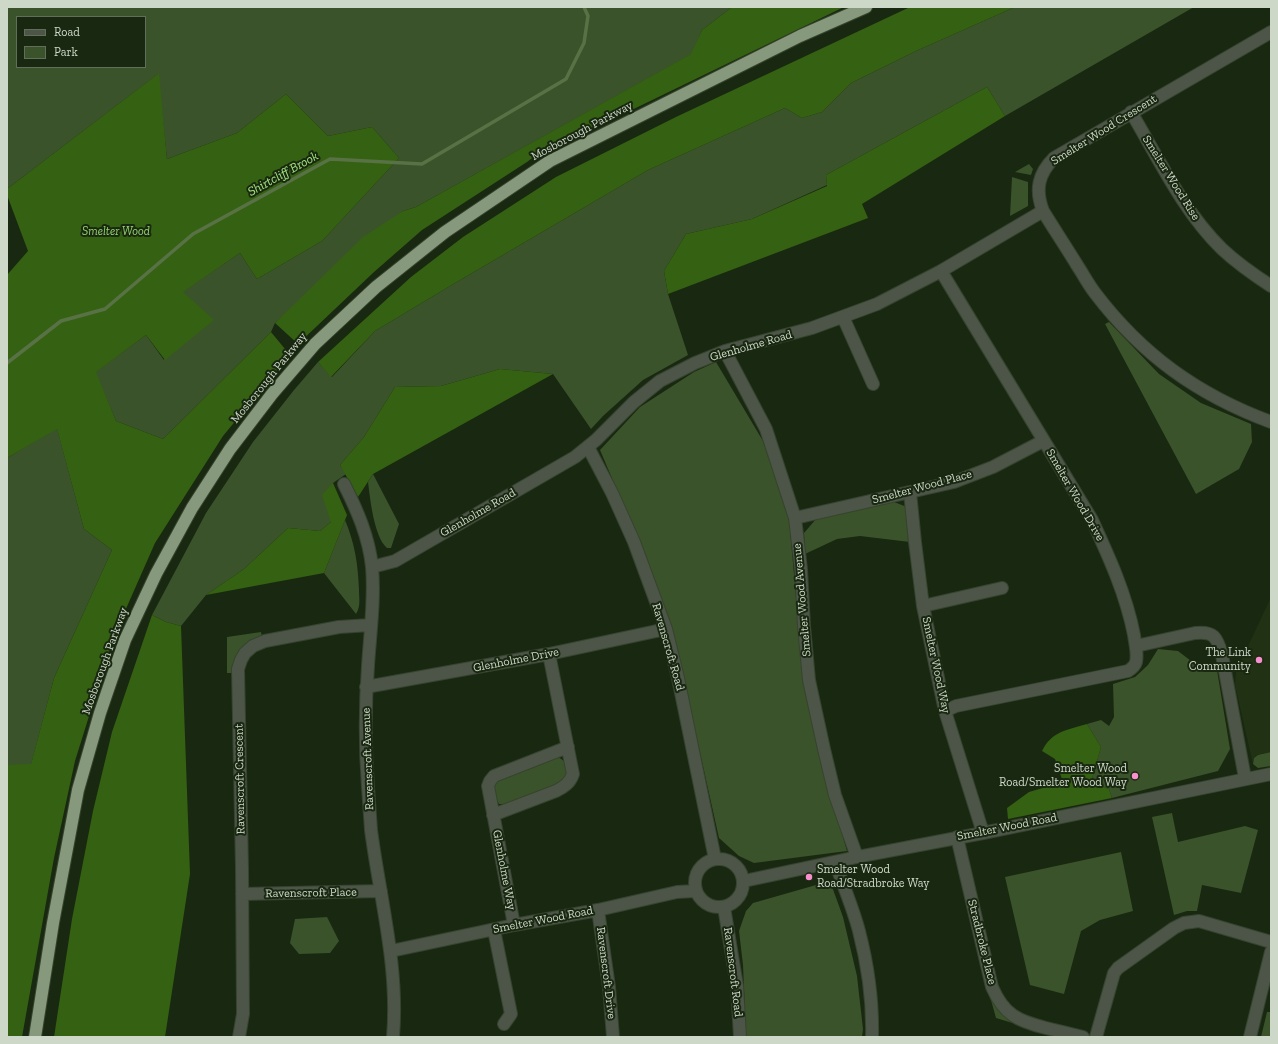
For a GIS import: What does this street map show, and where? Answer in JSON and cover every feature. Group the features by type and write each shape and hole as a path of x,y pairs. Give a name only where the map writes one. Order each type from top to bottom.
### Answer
{"highway":[{"name":"Mosborough Parkway","path":"35,1037 53,923 78,790 100,713 125,640 156,574 192,508 230,449 272,394 315,344 376,286 445,232 550,161 800,36 866,7"}],"street":[{"name":"Smelter Wood Crescent","path":"1271,32 1054,158 1047,165 1042,175 1039,190 1039,200 1043,211 1094,292 1138,342 1178,375 1210,395 1245,412 1271,422"},
{"name":"Smelter Wood Rise","path":"1131,112 1170,180 1195,218 1222,249 1248,272 1271,286"},
{"name":"Glenholme Road","path":"372,567 396,561 560,466 588,447 634,402 660,381 695,363 725,351 791,334 877,304 942,270 1043,211"},
{"name":"Smelter Wood Drive","path":"942,270 1043,441 1092,520 1121,586 1131,619 1136,646 1136,662 1128,671 956,706 945,711"},
{"path":"843,317 873,384"},
{"name":"Smelter Wood Avenue","path":"725,351 766,429 795,518 801,569 809,680 835,795 857,857"},
{"name":"Smelter Wood Place","path":"795,518 954,482 992,467 1043,441"},
{"name":"Ravenscroft Road","path":"588,447 612,493 634,542 666,629 678,678 715,859"},
{"name":"Ravenscroft Avenue","path":"344,484 363,526 372,567 372,598 366,687 368,784 371,829 391,952 394,1002 393,1037"},
{"name":"Smelter Wood Way","path":"910,492 914,542 923,606 945,711 984,833"},
{"path":"923,606 1002,588"},
{"name":"Ravenscroft Crescent","path":"239,1037 243,1014 238,669 241,660 253,646 265,642 339,627 370,625"},
{"name":"Glenholme Drive","path":"366,687 549,654 666,629"},
{"path":"1136,646 1205,632 1213,635 1218,640 1245,778"},
{"name":"Glenholme Way","path":"493,816 556,791 566,786 571,780 573,774 549,654"},
{"name":"Glenholme Way","path":"514,925 488,786 494,776 568,747"},
{"name":"Smelter Wood Road","path":"744,882 857,857 984,833 1245,778 1271,774"},
{"name":"Stradbroke Place","path":"957,837 992,987 997,998 1005,1009 1015,1018 1028,1024 1083,1037"},
{"path":"715,859 723,859 734,863 740,869 744,882 743,890 738,899 724,907 716,907 706,904 699,898 694,882 697,872 702,865 715,859"},
{"path":"835,862 859,930 869,977 872,1037"},
{"name":"Ravenscroft Place","path":"242,894 381,891"},
{"name":"Smelter Wood Road","path":"391,952 514,925 598,910 677,892 696,891"},
{"name":"Ravenscroft Road","path":"724,907 737,986 740,1037"},
{"name":"Ravenscroft Drive","path":"598,910 609,987 613,1037"},
{"path":"1096,1037 1114,973 1118,968 1174,928 1184,923 1199,921 1271,942"},
{"path":"494,930 511,1014 504,1024"},
{"path":"1250,1037 1271,952"}],"shaded area":[{"path":"1271,597 1271,752 1258,755 1254,758 1253,764 1235,685 1236,672"}],"green space":[{"path":"7,7 732,7 702,30 692,54 416,207 403,211 275,323 271,332 163,439 116,421 95,372 146,335 164,360 182,292 240,253 257,279 322,241 399,158 372,127 328,136 286,94 237,133 167,159 158,74 7,189"},
{"path":"732,7 844,7 578,136 552,143 527,162 422,230 374,272 298,344 275,323 363,237 403,211 416,207 691,54 702,30"},
{"path":"910,7 1015,7 916,51 851,83 822,112 802,118 785,108 648,170 375,331 331,377 318,362 411,277 463,237 556,177 678,116"},
{"path":"1015,7 1194,7 1005,116 987,87 826,175 827,185 752,219 686,234 664,271 668,294 688,355 643,380 603,416 591,429 553,374 500,369 441,386 395,387 364,437 340,465 346,474 333,483 331,522 320,531 288,528 244,569 206,595 181,626 166,622 152,615 206,513 253,442 318,362 332,377 375,331 648,170 785,108 802,118 822,112 851,83 916,51"},
{"name":"Smelter Wood","path":"159,73 167,159 237,133 286,94 328,136 372,127 399,158 322,241 257,279 240,253 183,292 214,320 165,360 146,335 96,372 116,421 163,439 271,332 290,355 223,436 155,543 114,636 75,761 54,858 22,1037 7,1037 7,765 31,764 54,678 112,550 84,529 57,429 7,458 7,275 28,251 7,195 7,189"},
{"path":"987,87 1005,116 862,204 868,218 668,294 664,271 686,234 752,219 827,186 826,175"},
{"path":"1029,164 1033,169 1031,175 1015,172"},
{"path":"1012,177 1028,182 1028,206 1010,216"},
{"path":"1109,322 1159,374 1201,403 1251,424 1252,442 1239,469 1196,494 1105,324"},
{"path":"716,362 763,441 789,517 800,643 817,747 847,851 754,863 739,856 719,838 682,672 647,561 600,450 640,407 694,372"},
{"path":"500,369 553,374 373,474 358,497 340,465 364,437 395,387 441,386"},
{"path":"57,428 84,529 112,550 54,678 31,765 7,765 7,458"},
{"path":"373,474 399,524 391,548 387,548 383,543 373,517 368,482"},
{"path":"333,483 347,515 324,573 206,595 244,569 288,528 320,531 331,522 322,495"},
{"path":"894,502 907,507 910,542 860,536 837,539 805,554 804,533 816,519"},
{"path":"345,520 354,546 358,571 359,608 356,614 324,573"},
{"path":"152,615 166,622 181,626 190,874 165,1037 54,1037 72,919 93,811 112,732"},
{"path":"261,632 262,637 232,673 227,673 227,637"},
{"path":"1158,649 1178,651 1203,670 1216,664 1230,749 1218,771 1112,798 1109,789 1091,782 1101,747 1087,724 1101,720 1109,726 1114,717 1113,684 1135,677 1148,665"},
{"path":"1087,724 1101,747 1091,782 1109,789 1112,798 1008,819 1007,808 1029,792 1063,782 1055,759 1042,751 1050,739 1061,732"},
{"path":"1271,752 1271,766 1258,768 1253,764 1254,758 1258,755"},
{"path":"557,757 564,761 568,771 568,774 561,783 508,804 499,804 496,799 495,781"},
{"path":"1172,813 1178,842 1245,826 1258,830 1241,893 1202,885 1197,911 1187,911 1174,915 1152,817"},
{"path":"1121,852 1133,911 1100,920 1081,931 1064,994 1030,985 1005,877"},
{"path":"830,881 843,917 857,976 863,1029 862,1037 746,1037 743,965 739,931 746,911 753,903"},
{"path":"327,917 339,941 330,953 299,954 290,943 295,919"},
{"path":"989,993 1019,1025 996,1018"},
{"path":"1267,1012 1271,1012 1271,1037 1261,1037"}],"waterway":[{"name":"Shirtcliff Brook","path":"7,363 61,321 105,309 193,234 330,159 422,164 566,79 584,43 588,16 584,7"}],"place":[{"name":"The Link Community","path":"1259,660"},
{"name":"Smelter Wood Road/Smelter Wood Way","path":"1135,776"},
{"name":"Smelter Wood Road/Stradbroke Way","path":"809,877"}]}
